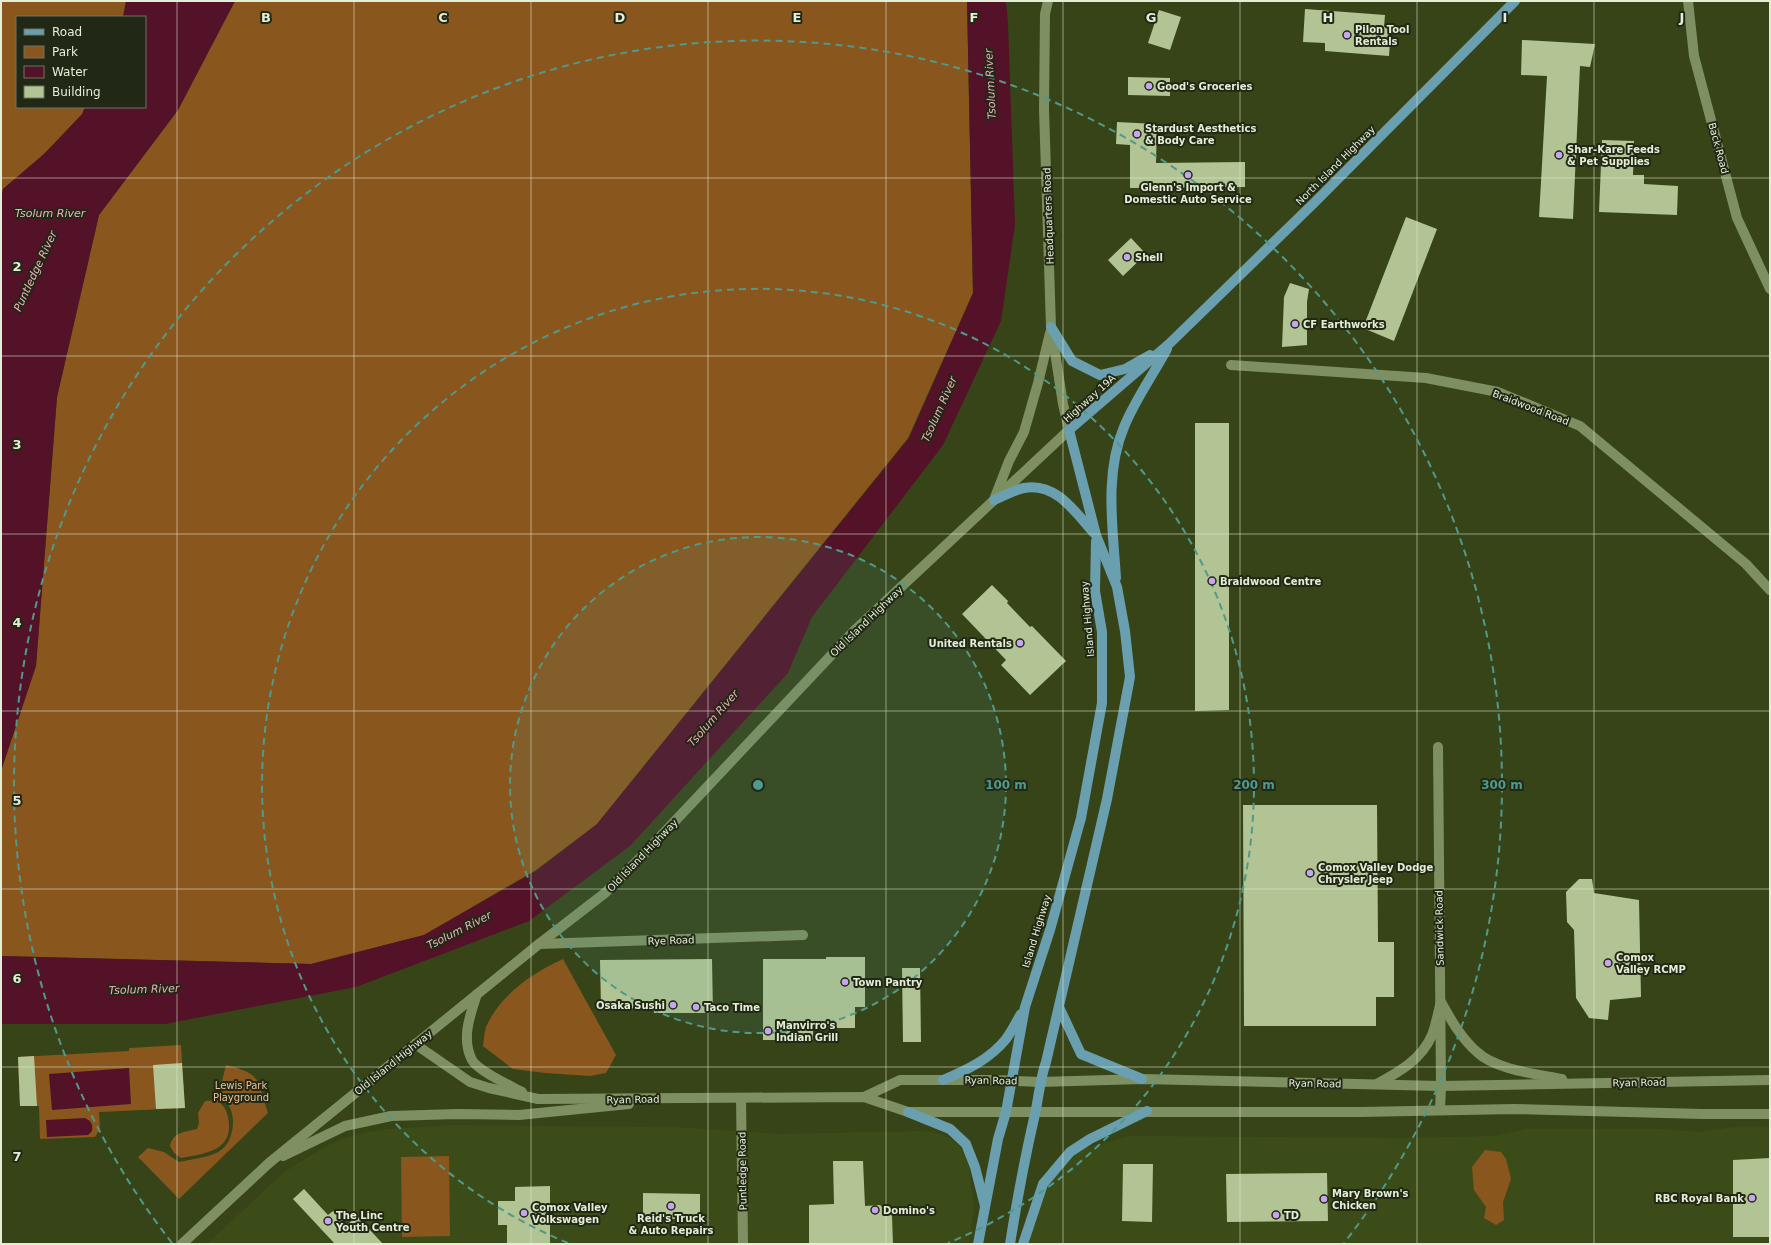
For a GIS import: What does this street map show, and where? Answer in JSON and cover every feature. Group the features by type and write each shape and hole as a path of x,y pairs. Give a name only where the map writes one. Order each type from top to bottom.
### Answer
{"main road":[{"name":"Headquarters Road","path":"1048,1 1045,14 1044,109 1051,327 1063,404 1069,430"},
{"name":"North Island Highway","path":"1170,344 1314,203 1515,1"},
{"name":"Back Road","path":"1688,1 1694,56 1737,218 1770,289"},
{"path":"1051,327 1072,361 1100,375 1125,369 1170,344"},
{"path":"994,500 1009,461 1024,432 1035,397 1051,327"},
{"path":"1010,1244 1028,1140 1040,1082 1059,1007 1107,799 1130,677 1125,632 1117,587 1111,496 1116,450 1129,416 1170,344"},
{"name":"Highway 19A","path":"1096,535 1069,430 1170,344"},
{"name":"Braidwood Road","path":"1231,365 1426,378 1498,392 1580,426 1746,564 1770,590"},
{"name":"Old Island Highway","path":"185,1243 269,1163 539,944 605,893 643,855 854,631 1069,430"},
{"path":"994,500 1024,488 1045,489 1061,496 1096,535 1117,587"},
{"name":"Island Highway","path":"978,1244 986,1210 998,1139 1006,1112 1024,1007 1050,930 1081,818 1102,703 1102,632 1095,591 1096,535"},
{"name":"Sandwick Road","path":"1438,747 1441,1002 1440,1110"},
{"name":"Rye Road","path":"539,944 803,935"},
{"path":"477,994 469,1018 467,1042 473,1062 496,1079 538,1099"},
{"path":"1441,1002 1466,1041 1478,1054 1491,1062 1578,1083"},
{"path":"1375,1084 1400,1071 1422,1050 1432,1035 1441,1002"},
{"path":"944,1080 973,1067 990,1055 1006,1038 1024,1007"},
{"path":"1059,1007 1081,1054 1142,1080"},
{"name":"Ryan Road","path":"415,1044 470,1082 489,1088 538,1099 864,1097 908,1112 1361,1112 1440,1110 1770,1114"},
{"name":"Ryan Road","path":"864,1097 900,1080 1011,1080 1040,1082 1142,1080 1441,1086 1770,1080"},
{"path":"269,1163 345,1126 391,1116 457,1114 519,1115 694,1098"},
{"name":"Puntledge Road","path":"741,1098 743,1244"},
{"path":"1024,1244 1043,1184 1070,1152 1090,1139 1147,1111"},
{"path":"908,1112 950,1129 966,1144 975,1166 986,1210"}],"shaded area":[{"path":"454,1125 675,1127 778,1134 922,1131 942,1134 953,1140 961,1148 968,1163 974,1206 969,1244 207,1244 283,1173 324,1147 348,1137 368,1132 388,1129"},
{"path":"1740,1126 1770,1127 1770,1244 1024,1244 1055,1163 1086,1148 1128,1136 1405,1138 1495,1136 1526,1129 1659,1129 1701,1132"}],"green space":[{"path":"1,1 126,1 123,16 16,16 16,108 85,108 83,114 44,154 3,189 1,198"},
{"path":"235,1 967,1 973,293 908,438 597,824 536,870 424,935 311,964 1,956 1,771 36,666 57,397 99,215 178,110"},
{"path":"563,959 616,1055 606,1073 590,1076 513,1069 483,1046 486,1027 492,1015 508,995 529,978"},
{"path":"181,1045 185,1108 99,1112 100,1129 95,1137 40,1139 39,1106 20,1106 18,1057 129,1051 129,1048"},
{"name":"Lewis Park Playground","path":"226,1065 238,1068 253,1075 260,1086 268,1113 179,1199 138,1157 148,1148 164,1152 179,1162 218,1152 228,1143 232,1129 232,1114 226,1102 218,1097"},
{"path":"217,1100 226,1110 228,1117 228,1133 225,1141 214,1150 181,1158 174,1153 170,1146 171,1141 180,1133 197,1129 199,1123 198,1113 205,1101"},
{"path":"1485,1150 1501,1152 1506,1159 1511,1179 1503,1202 1504,1220 1496,1225 1484,1218 1486,1207 1474,1190 1472,1167"},
{"path":"449,1156 450,1236 402,1237 401,1157"}],"water":[{"name":"Tsolum River","path":"126,1 235,1 178,110 99,215 57,397 36,666 1,771 1,198 3,189 44,154 82,114 85,108 146,108 146,16 123,16"},
{"path":"967,1 1006,1 1015,225 1001,321 943,445 812,617 788,673 630,846 529,921 356,987 165,1024 1,1024 1,956 311,964 424,935 536,871 597,824 909,438 973,293"},
{"path":"129,1068 131,1104 52,1110 49,1074"},
{"path":"85,1118 92,1125 92,1131 88,1135 47,1137 46,1120"}],"building":[{"name":"Pilon Tool Rentals","path":"1305,9 1385,15 1384,27 1391,28 1389,56 1325,51 1325,43 1303,42"},
{"path":"1159,10 1181,17 1170,50 1148,43"},
{"name":"Shar-Kare Feeds & Pet Supplies","path":"1522,40 1595,44 1590,67 1580,66 1573,219 1539,217 1547,76 1521,75"},
{"name":"Good's Groceries","path":"1128,77 1170,78 1170,96 1128,95"},
{"name":"Glenn's Import & Domestic Auto Service","path":"1117,122 1157,124 1156,163 1245,162 1245,187 1130,188 1130,145 1116,144"},
{"path":"1602,140 1634,141 1633,175 1644,175 1644,184 1678,186 1677,215 1599,212"},
{"path":"1406,217 1437,229 1394,341 1363,328"},
{"name":"Shell","path":"1131,238 1146,254 1123,276 1108,260"},
{"name":"CF Earthworks","path":"1290,283 1309,289 1307,302 1307,345 1282,347 1284,297"},
{"name":"Braidwood Centre","path":"1195,423 1229,423 1229,710 1195,711"},
{"name":"United Rentals","path":"992,585 1030,627 1032,626 1066,661 1030,695 1001,665 1006,660 962,614"},
{"name":"Comox Valley Dodge Chrysler Jeep","path":"1243,805 1377,805 1378,942 1394,942 1394,997 1376,997 1376,1026 1244,1026"},
{"name":"Comox Valley RCMP","path":"1579,879 1592,879 1594,893 1639,900 1641,997 1610,1000 1608,1020 1589,1018 1576,998 1574,930 1567,922 1566,892"},
{"path":"826,957 865,957 865,1007 855,1007 855,1028 813,1028 813,1040 763,1040 763,959 826,959"},
{"path":"712,959 713,1013 654,1013 654,1008 601,1009 600,960"},
{"path":"902,968 920,968 921,1042 903,1042"},
{"path":"34,1056 37,1106 20,1106 18,1057"},
{"path":"182,1063 185,1108 156,1109 153,1065"},
{"name":"RBC Royal Bank","path":"1770,1158 1770,1237 1733,1237 1733,1160"},
{"path":"833,1161 863,1161 865,1206 880,1205 892,1216 893,1244 809,1244 809,1205 834,1204"},
{"path":"1123,1164 1153,1164 1152,1222 1122,1221"},
{"path":"1327,1173 1328,1221 1227,1222 1226,1174"},
{"name":"Comox Valley Volkswagen","path":"550,1186 550,1244 507,1244 507,1225 498,1225 498,1201 515,1201 515,1187"},
{"name":"The Linc Youth Centre","path":"304,1189 328,1215 333,1211 347,1225 357,1216 383,1244 335,1244 293,1199"},
{"name":"Reid's Truck & Auto Repairs","path":"643,1193 700,1194 700,1219 643,1219"}],"place":[{"name":"Pilon Tool Rentals","path":"1347,35"},
{"name":"Good's Groceries","path":"1149,86"},
{"name":"Stardust Aesthetics & Body Care","path":"1137,134"},
{"name":"Shar-Kare Feeds & Pet Supplies","path":"1559,155"},
{"name":"Glenn's Import & Domestic Auto Service","path":"1188,175"},
{"name":"Shell","path":"1127,257"},
{"name":"CF Earthworks","path":"1295,324"},
{"name":"Braidwood Centre","path":"1212,581"},
{"name":"United Rentals","path":"1020,643"},
{"name":"Comox Valley Dodge Chrysler Jeep","path":"1310,873"},
{"name":"Comox Valley RCMP","path":"1608,963"},
{"name":"Town Pantry","path":"845,982"},
{"name":"Osaka Sushi","path":"673,1005"},
{"name":"Taco Time","path":"696,1007"},
{"name":"Manvirro's Indian Grill","path":"768,1031"},
{"name":"RBC Royal Bank","path":"1752,1198"},
{"name":"Mary Brown's Chicken","path":"1324,1199"},
{"name":"Reid's Truck & Auto Repairs","path":"671,1206"},
{"name":"Domino's","path":"875,1210"},
{"name":"Comox Valley Volkswagen","path":"524,1213"},
{"name":"TD","path":"1276,1215"},
{"name":"The Linc Youth Centre","path":"328,1221"}],"water label":[{"name":"Puntledge River","path":"35,271"}]}
